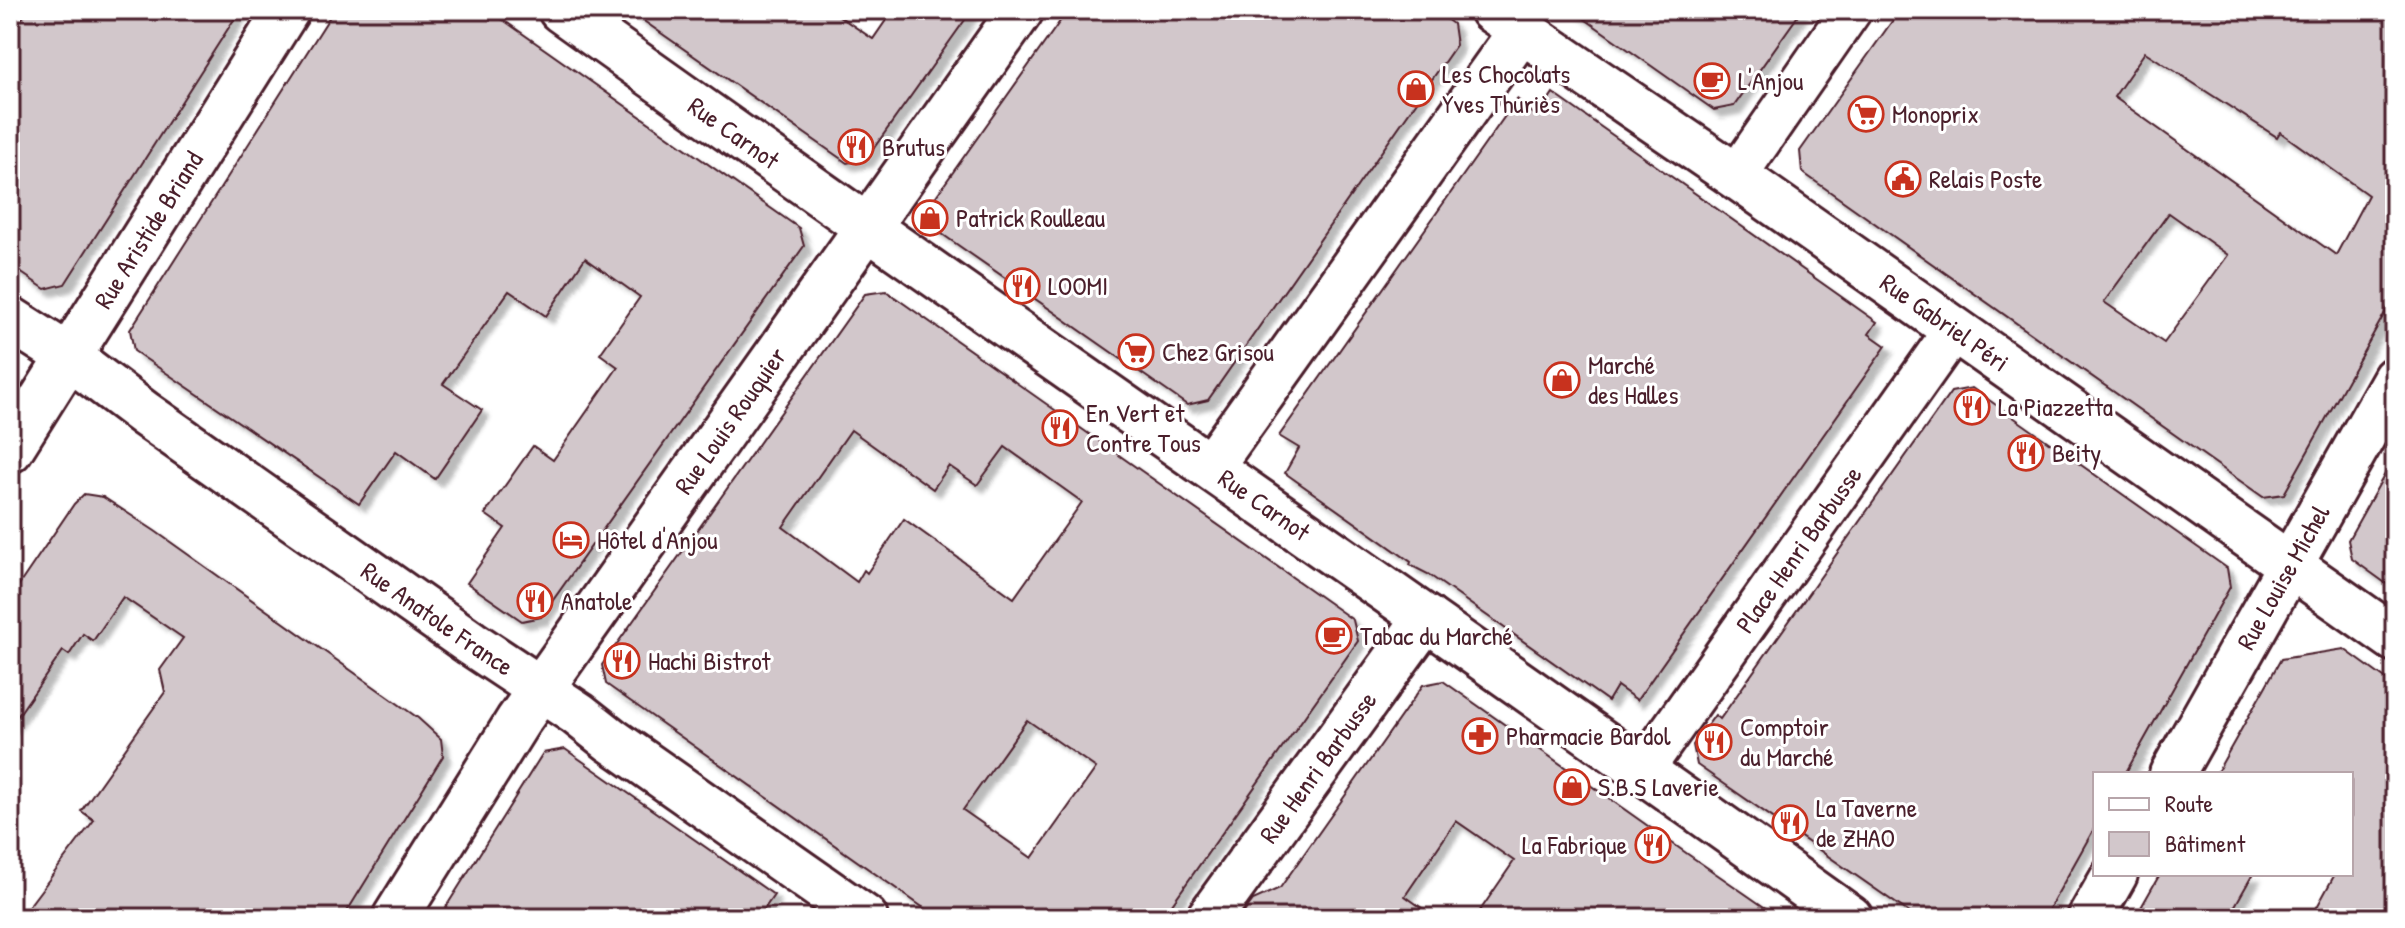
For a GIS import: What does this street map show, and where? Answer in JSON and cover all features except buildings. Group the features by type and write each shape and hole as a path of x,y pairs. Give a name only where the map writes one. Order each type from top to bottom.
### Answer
{"street":[{"name":"Rue Aristide Briand","path":"10,450 287,10"},
{"name":"Rue Carnot","path":"561,10 1850,918"},
{"name":"Rue Louis Rouquier","path":"395,918 518,721 1021,10"},
{"path":"1743,166 1851,10"},
{"path":"1211,466 1507,20"},
{"name":"Rue Gabriel Péri","path":"1507,20 1736,176 2395,639"},
{"name":"Rue Anatole France","path":"10,319 68,356 158,423 865,918"},
{"name":"Place Henri Barbusse","path":"1643,770 1954,330"},
{"name":"Rue Louise Michel","path":"2173,772 2395,379"},
{"name":"Rue Henri Barbusse","path":"1209,918 1426,618"},
{"path":"2090,918 2114,876"}],"place":[{"name":"L'Anjou","path":"1712,81"},
{"name":"Les Chocolats Yves Thuriès","path":"1416,89"},
{"name":"Monoprix","path":"1866,114"},
{"name":"Brutus","path":"856,147"},
{"name":"Relais Poste","path":"1903,179"},
{"name":"Patrick Roulleau","path":"930,218"},
{"name":"LOOMI","path":"1022,286"},
{"name":"Chez Grisou","path":"1136,352"},
{"name":"Marché des Halles","path":"1562,380"},
{"name":"La Piazzetta","path":"1972,407"},
{"name":"En Vert et Contre Tous","path":"1060,428"},
{"name":"Beity","path":"2026,453"},
{"name":"Hôtel d'Anjou","path":"571,540"},
{"name":"Anatole","path":"535,601"},
{"name":"Tabac du Marché","path":"1334,636"},
{"name":"Hachi Bistrot","path":"622,661"},
{"name":"Pharmacie Bardol","path":"1480,736"},
{"name":"Comptoir du Marché","path":"1714,742"},
{"name":"S.B.S Laverie","path":"1572,787"},
{"name":"La Taverne de ZHAO","path":"1790,823"},
{"name":"La Fabrique","path":"1653,845"}]}
